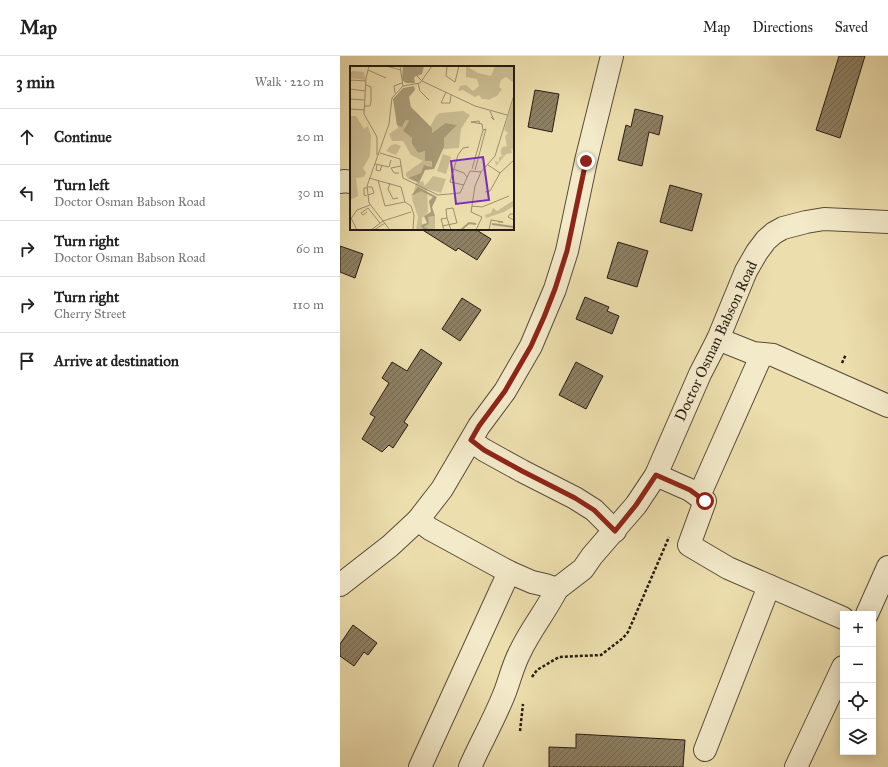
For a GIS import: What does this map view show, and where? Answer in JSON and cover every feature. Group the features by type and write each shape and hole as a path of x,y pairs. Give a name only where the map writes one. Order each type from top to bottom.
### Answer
{"street":[{"path":"340,585 390,546 418,520 442,489 479,426 505,391 531,346 555,289 567,251 586,161 612,56"},
{"path":"340,182 350,182"},
{"name":"Doctor Osman Babson Road","path":"556,589 582,569 636,505 656,475 700,374 718,339 746,271 766,240 774,232 792,224 824,219 888,222"},
{"path":"718,339 753,353 774,355 888,406"},
{"path":"699,496 762,354"},
{"path":"471,440 484,450 575,498 594,510 615,531"},
{"path":"656,475 690,490 705,501 689,545 728,568 840,617"},
{"path":"418,520 430,529 509,572 532,582 556,589 548,607 540,618 513,666 505,692 470,767"},
{"path":"868,611 888,567"},
{"path":"420,767 509,572"},
{"path":"705,750 769,586"},
{"path":"796,767 840,673"}],"path":[{"path":"842,363 846,354"},
{"path":"531,680 537,670 559,657 601,655 623,638 628,632 671,533"},
{"path":"520,731 523,701"}],"building":[{"path":"839,56 865,56 840,138 816,130"},
{"path":"535,90 559,94 552,132 528,127"},
{"path":"635,109 663,116 659,135 649,132 642,166 618,160 626,125 631,127"},
{"path":"670,185 702,194 692,231 660,222"},
{"path":"423,230 477,230 491,239 477,260 458,248 456,251"},
{"path":"618,242 648,251 637,287 607,278"},
{"path":"340,246 363,254 355,278 340,272"},
{"path":"585,297 609,307 607,311 619,316 612,334 576,319"},
{"path":"462,298 481,310 460,341 442,329"},
{"path":"421,349 442,363 404,422 408,425 393,448 389,445 382,452 362,439 375,417 370,414 389,383 382,378 392,362 407,371"},
{"path":"576,362 603,376 586,409 559,395"},
{"path":"353,625 377,643 368,655 364,652 354,666 340,656 340,644"},
{"path":"576,734 685,740 683,767 549,767 549,747 576,748"}],"route":[{"path":"586,161 567,251 544,317 531,346 505,391 479,426 471,440 484,450 575,498 594,510 615,531 636,505 656,475 690,490 705,501"}]}
